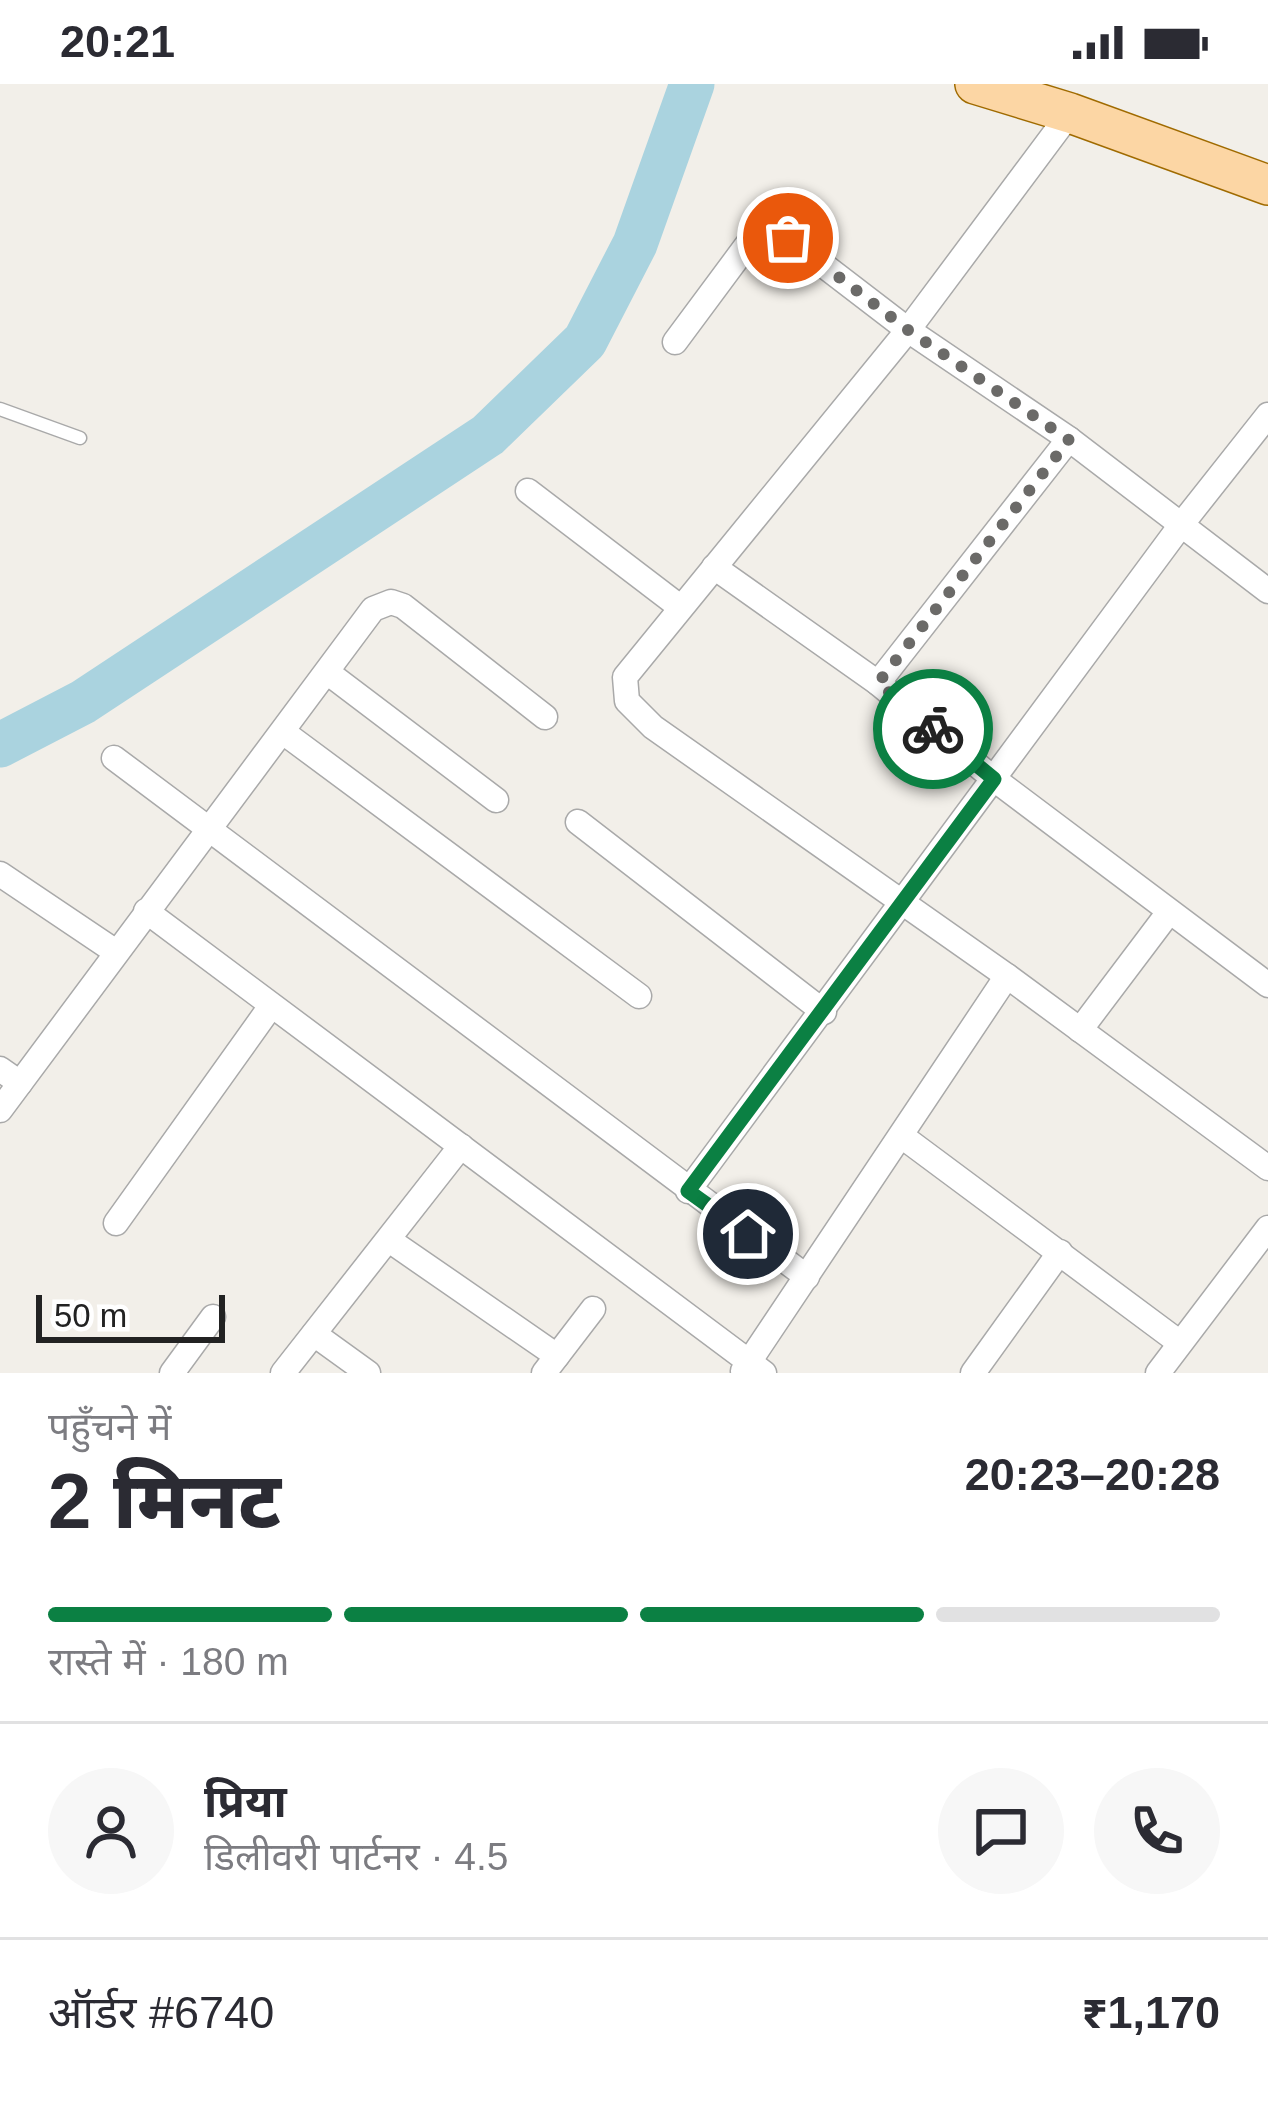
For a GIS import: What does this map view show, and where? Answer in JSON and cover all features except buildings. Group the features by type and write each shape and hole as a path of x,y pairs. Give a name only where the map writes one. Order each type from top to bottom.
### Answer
{"main road":[{"path":"975,84 1067,99 1268,158"},
{"path":"1067,99 1268,185"}],"street":[{"path":"1067,99 908,330 625,677 627,700 633,711 1268,1168"},
{"path":"675,342 747,245 760,232 773,230 1069,440 1268,591"},
{"path":"688,1191 1180,525 1268,415"},
{"path":"878,683 1069,440"},
{"path":"528,490 680,607"},
{"path":"713,567 878,683 994,779 1268,985"},
{"path":"0,1110 10,1076 116,952 373,609 391,602 404,606 545,717"},
{"path":"327,672 496,800"},
{"path":"283,732 639,996"},
{"path":"114,758 807,1277"},
{"path":"578,822 824,1012"},
{"path":"0,874 116,952"},
{"path":"146,910 752,1369 807,1277 1007,976"},
{"path":"1080,1030 1169,912"},
{"path":"116,1223 271,1006"},
{"path":"903,1137 1180,1343"},
{"path":"283,1373 461,1146"},
{"path":"1158,1373 1268,1228"},
{"path":"389,1240 551,1365 592,1309"},
{"path":"973,1373 1060,1252"},
{"path":"172,1373 213,1317"},
{"path":"314,1334 368,1373"}],"lane":[{"path":"0,410 80,438"}],"waterway":[{"path":"0,745 83,702 488,435 585,341 635,244 692,84"}],"way so far":[{"path":"788,238 908,330 1069,440 878,683 933,729"}],"route":[{"path":"748,1234 688,1191 994,779 933,729"}]}
